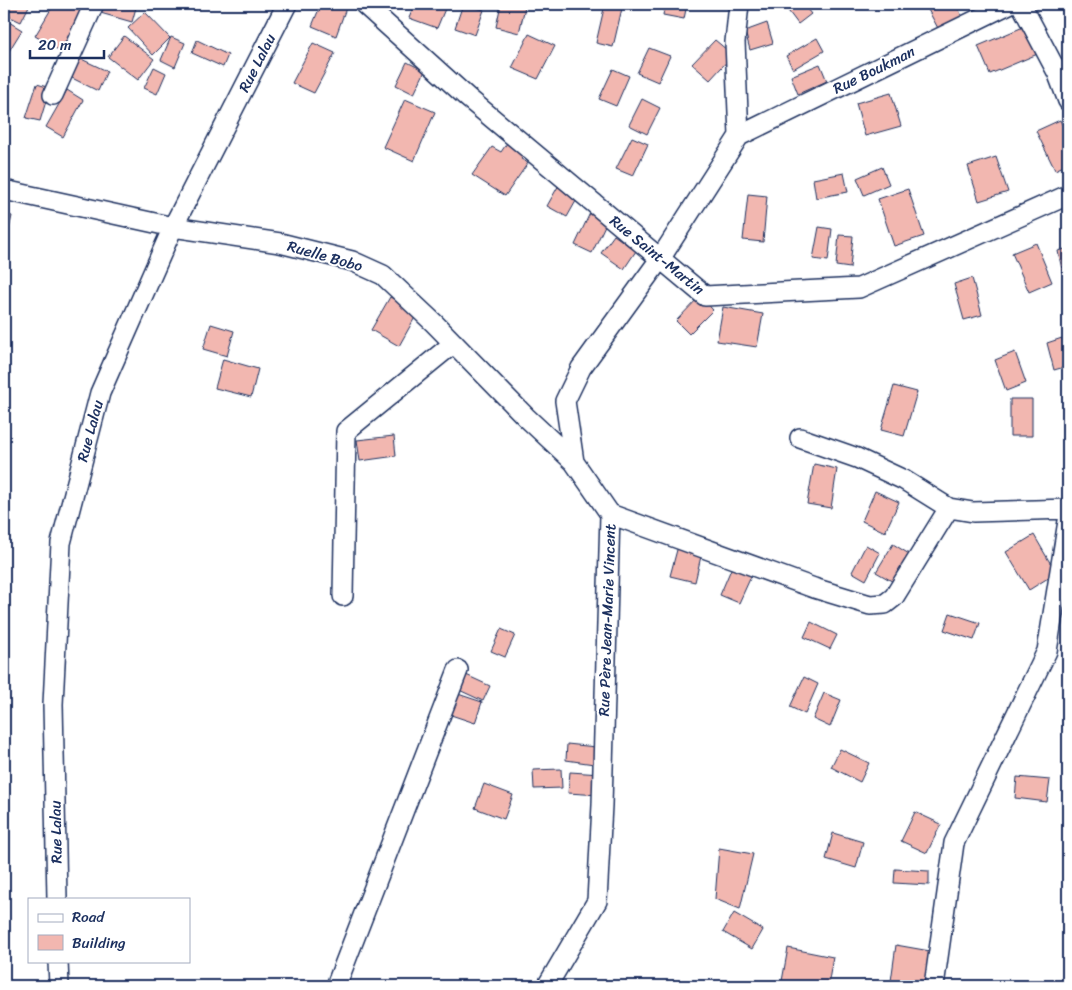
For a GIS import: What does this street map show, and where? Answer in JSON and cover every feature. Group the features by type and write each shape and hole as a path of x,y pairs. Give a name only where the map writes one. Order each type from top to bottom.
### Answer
{"street":[{"path":"53,95 94,4"},
{"name":"Rue Lalau","path":"57,898 54,704 60,543 100,393 173,227 287,4"},
{"name":"Rue Saint-Martin","path":"364,4 468,98 704,296 859,288 1068,195"},
{"path":"739,4 735,42 739,136"},
{"name":"Rue Boukman","path":"739,136 1009,4"},
{"path":"1020,4 1057,72 1068,101"},
{"name":"Rue Père Jean-Marie Vincent","path":"547,986 597,901 610,514 574,462 565,401 581,368 660,258 739,136"},
{"name":"Ruelle Bobo","path":"4,190 173,227 280,243 352,261 382,275 454,343 526,417 574,462"},
{"path":"343,596 346,431 454,343"},
{"path":"800,438 857,458 904,480 949,508 974,512 1068,509"},
{"path":"610,514 814,588 870,605 885,604 894,597 949,508"},
{"path":"934,986 954,843 1047,651 1068,521"},
{"path":"336,986 458,670"},
{"path":"58,962 59,986"}],"building":[{"path":"5,4 30,4 21,22 4,14"},
{"path":"54,4 75,4 84,9 60,51 35,36"},
{"path":"100,4 137,4 132,22 97,12"},
{"path":"321,4 336,4 346,8 336,36 312,26"},
{"path":"415,4 447,4 437,28 409,18"},
{"path":"463,4 484,10 475,35 455,28"},
{"path":"501,4 525,7 519,33 496,27"},
{"path":"605,4 623,4 613,47 596,43"},
{"path":"665,4 687,4 684,19 663,15"},
{"path":"783,4 803,4 811,14 798,24"},
{"path":"925,4 956,4 964,20 940,32"},
{"path":"145,12 170,38 153,55 128,28"},
{"path":"4,19 22,30 4,59"},
{"path":"767,23 773,43 750,50 745,31"},
{"path":"1028,25 1040,53 990,74 978,46"},
{"path":"529,34 555,46 538,79 512,68"},
{"path":"124,36 154,59 138,80 108,57"},
{"path":"171,37 185,43 175,67 161,60"},
{"path":"817,38 824,51 793,69 786,56"},
{"path":"197,40 228,55 223,67 192,53"},
{"path":"715,40 733,55 710,80 692,64"},
{"path":"313,43 335,53 314,93 292,83"},
{"path":"649,48 670,56 658,82 637,73"},
{"path":"77,57 107,71 98,91 68,76"},
{"path":"407,62 425,71 414,94 396,85"},
{"path":"820,64 827,81 798,94 791,76"},
{"path":"154,67 166,73 157,94 144,88"},
{"path":"613,69 629,76 616,106 599,99"},
{"path":"37,84 50,88 40,121 26,118"},
{"path":"67,90 83,100 63,137 46,127"},
{"path":"891,93 901,126 865,136 856,103"},
{"path":"405,99 435,112 414,161 383,147"},
{"path":"642,99 660,108 647,134 629,125"},
{"path":"1060,120 1068,137 1068,164 1055,170 1036,131"},
{"path":"632,137 648,144 633,176 616,169"},
{"path":"507,143 525,154 521,159 528,163 505,196 472,175 492,147 501,152"},
{"path":"996,157 1008,192 979,201 968,166"},
{"path":"882,167 889,184 864,195 857,178"},
{"path":"844,173 848,192 816,198 813,179"},
{"path":"560,183 580,194 567,217 547,206"},
{"path":"908,189 924,236 894,246 878,199"},
{"path":"748,194 767,196 763,242 743,240"},
{"path":"590,213 607,221 592,253 575,245"},
{"path":"4,214 12,216 4,251"},
{"path":"819,227 832,229 828,261 813,259"},
{"path":"614,235 636,251 624,269 601,253"},
{"path":"839,235 853,236 850,268 836,266"},
{"path":"1036,243 1052,282 1029,292 1012,253"},
{"path":"1068,248 1068,277 1064,279 1058,251"},
{"path":"972,278 982,315 964,320 954,284"},
{"path":"700,296 713,310 689,334 676,321"},
{"path":"390,297 418,312 399,346 371,330"},
{"path":"723,307 763,314 757,347 717,341"},
{"path":"211,324 234,331 227,356 203,349"},
{"path":"1062,338 1068,366 1054,370 1047,343"},
{"path":"1015,352 1026,383 1006,391 995,360"},
{"path":"223,359 258,369 251,397 215,388"},
{"path":"894,386 917,392 904,436 881,430"},
{"path":"1010,399 1032,399 1032,436 1010,436"},
{"path":"394,436 396,456 360,461 357,440"},
{"path":"814,464 837,469 831,508 807,504"},
{"path":"875,491 899,502 885,532 862,521"},
{"path":"1034,535 1056,573 1029,590 1006,552"},
{"path":"893,544 914,557 897,584 876,572"},
{"path":"866,545 880,553 866,580 852,572"},
{"path":"678,546 702,552 695,582 670,576"},
{"path":"734,562 754,570 739,603 720,595"},
{"path":"950,613 980,623 974,640 944,630"},
{"path":"811,622 837,635 830,649 804,637"},
{"path":"501,629 515,635 505,657 491,651"},
{"path":"464,674 490,686 483,701 457,689"},
{"path":"804,677 818,684 805,714 790,707"},
{"path":"455,693 482,702 475,723 448,714"},
{"path":"824,693 841,700 830,727 813,719"},
{"path":"567,744 596,747 594,764 566,760"},
{"path":"840,749 869,763 860,782 831,767"},
{"path":"561,769 562,788 534,789 533,770"},
{"path":"570,772 601,774 599,795 568,793"},
{"path":"1017,777 1050,780 1047,802 1015,798"},
{"path":"484,784 513,795 504,819 475,808"},
{"path":"915,812 941,824 927,853 901,841"},
{"path":"833,833 863,842 856,868 826,859"},
{"path":"719,848 753,854 740,909 715,899"},
{"path":"895,869 929,871 929,885 894,883"},
{"path":"734,913 763,930 752,949 723,932"},
{"path":"896,945 930,951 925,985 891,981"},
{"path":"788,948 833,957 828,986 812,986 782,981"}]}
